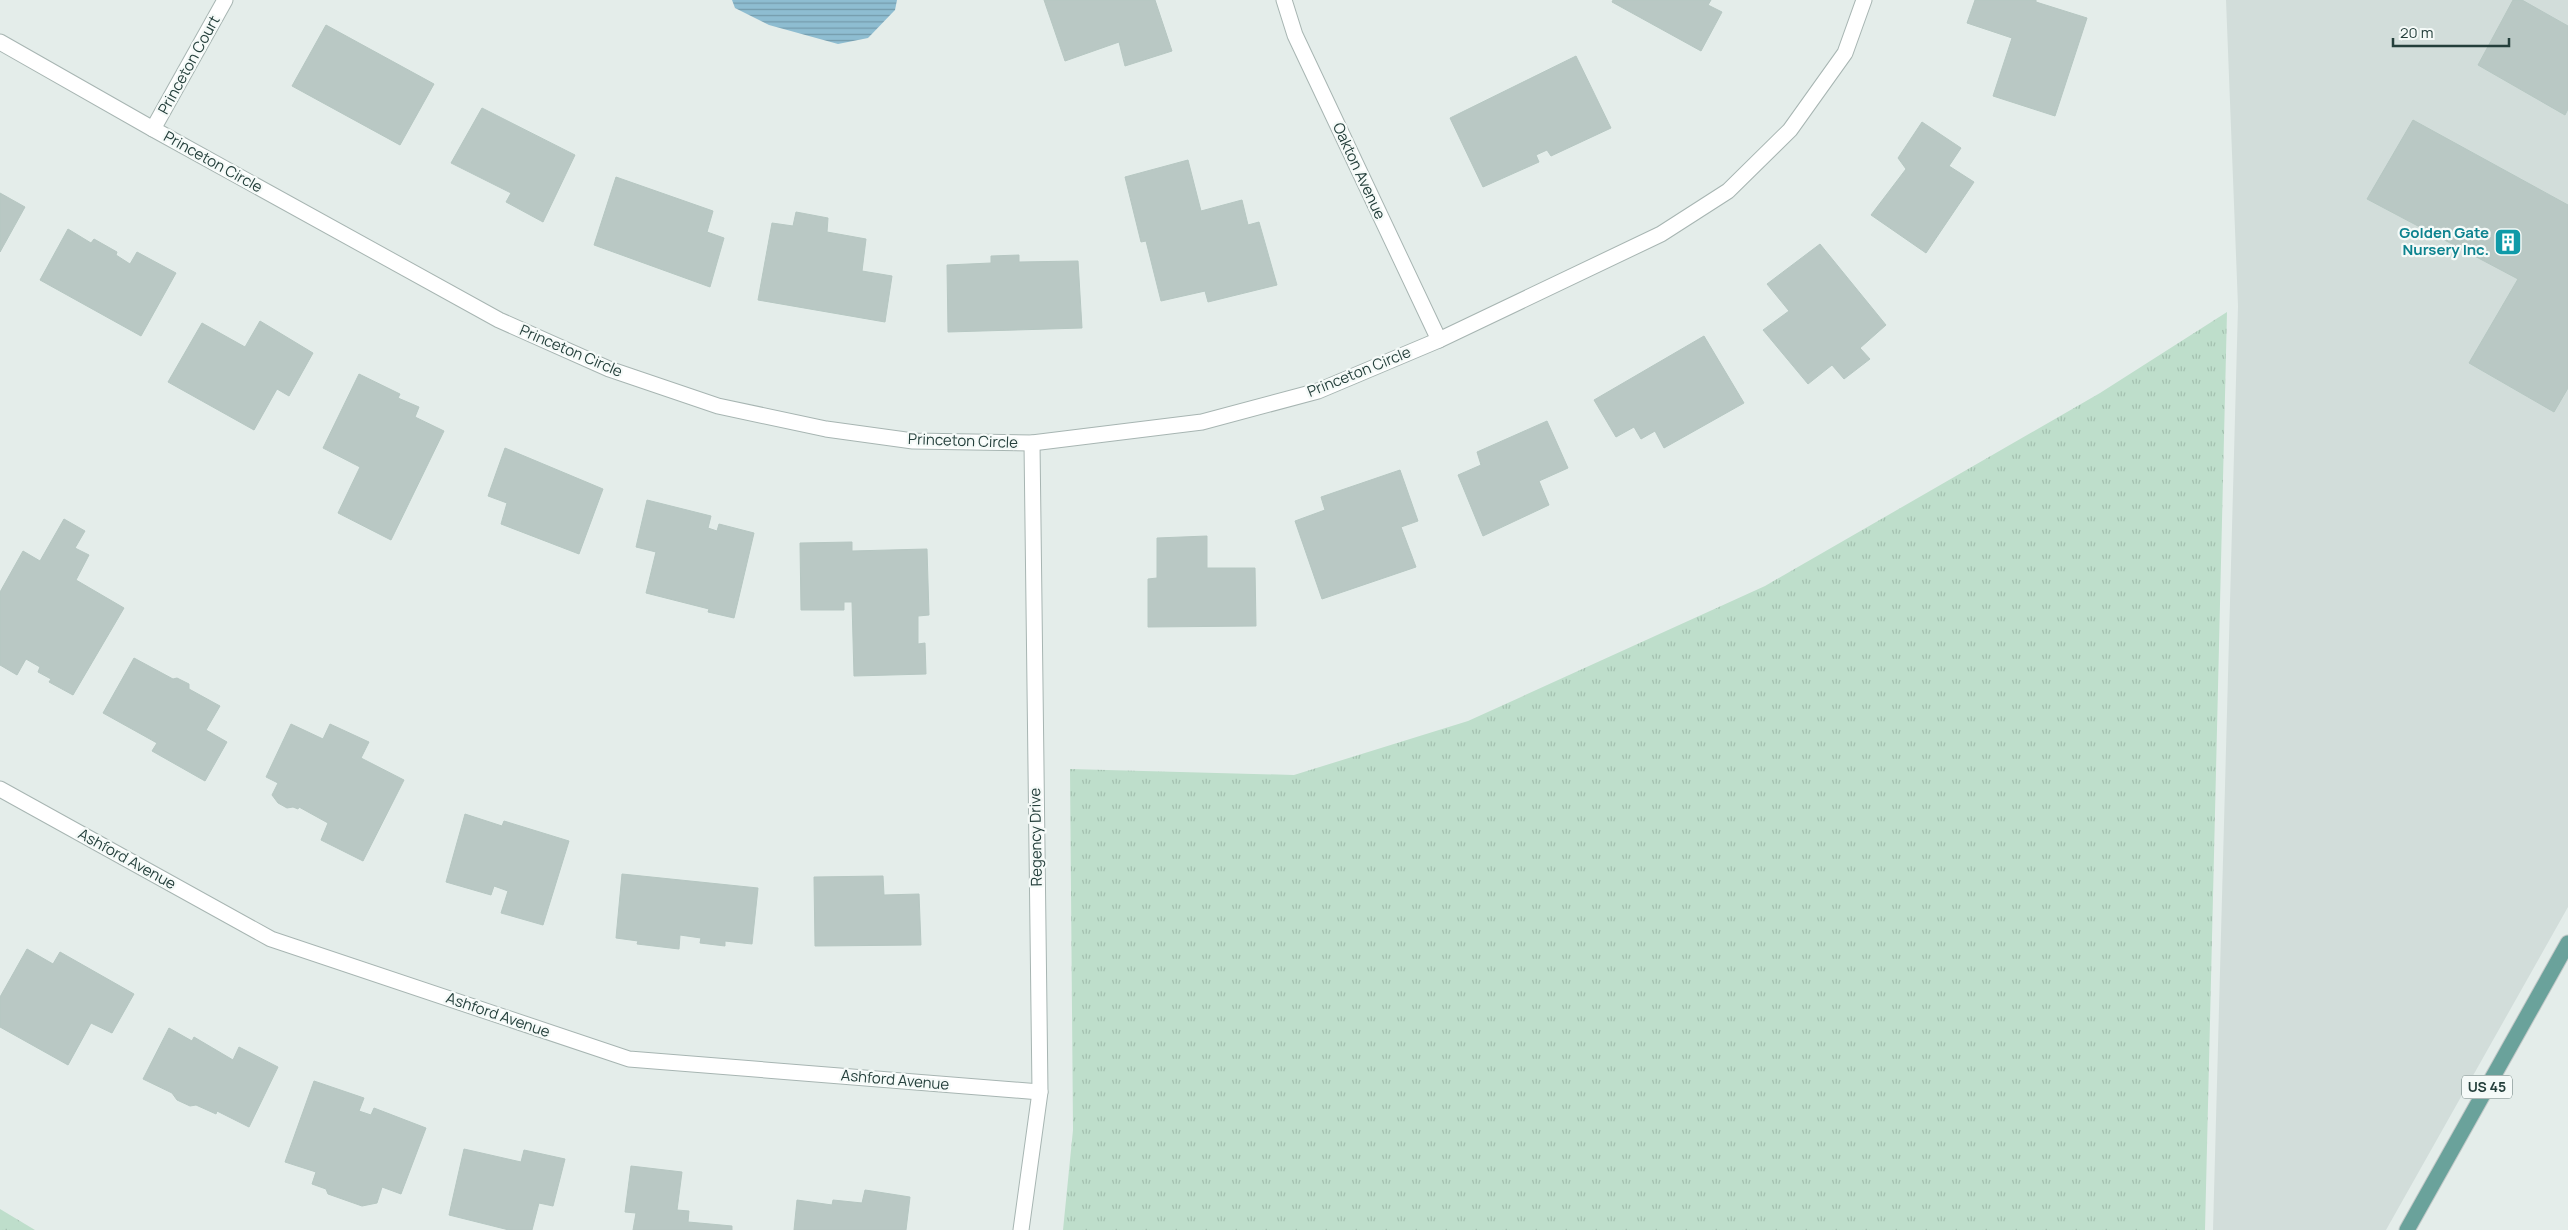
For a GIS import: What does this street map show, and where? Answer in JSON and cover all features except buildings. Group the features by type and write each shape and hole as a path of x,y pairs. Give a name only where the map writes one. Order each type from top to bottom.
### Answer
{"main road":[{"name":"US 45","path":"2406,1230 2568,943"}],"street":[{"name":"Princeton Court","path":"153,129 225,0"},
{"name":"Oakton Avenue","path":"1284,0 1295,36 1439,340"},
{"name":"Princeton Circle","path":"0,42 153,129 499,320 609,370 718,406 826,429 913,441 1032,443 1202,422 1318,391 1439,340 1661,234 1728,191 1790,130 1845,53 1864,0"},
{"name":"Regency Drive","path":"1022,1230 1040,1092 1032,443"},
{"name":"Ashford Avenue","path":"0,789 271,939 629,1058 1040,1092"}],"shaded area":[{"path":"2226,0 2568,0 2568,907 2386,1230 2213,1230 2238,306"}],"green space":[{"path":"2227,312 2205,1230 1063,1230 1073,1130 1070,769 1294,775 1468,721 1765,586 2100,393"},
{"path":"0,1209 35,1230 0,1230"}],"water":[{"path":"732,0 897,0 895,10 868,38 838,44 769,25 735,8"}],"place":[{"name":"Golden Gate Nursery Inc.","path":"2508,242"}]}
